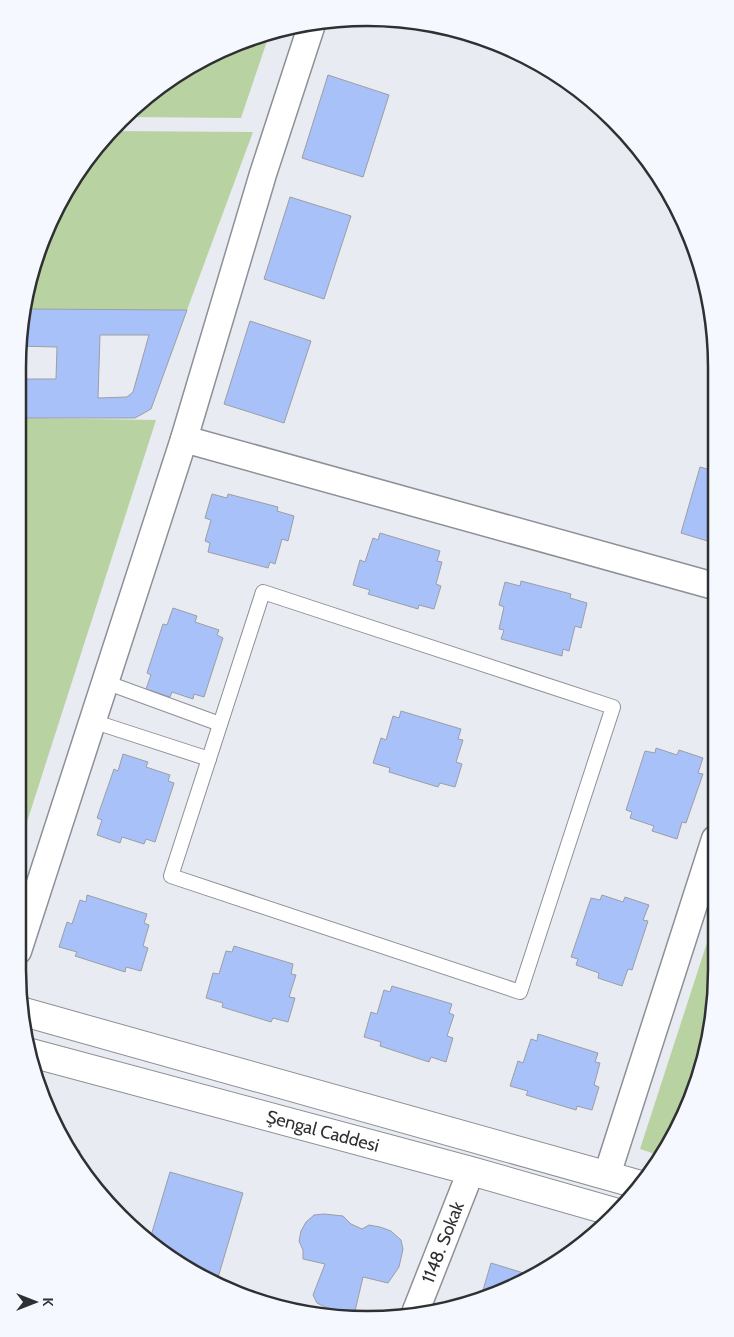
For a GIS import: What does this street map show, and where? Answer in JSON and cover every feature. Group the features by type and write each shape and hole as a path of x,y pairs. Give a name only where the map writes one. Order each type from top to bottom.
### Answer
{"main road":[{"path":"29,1013 633,1182"},
{"name":"Şengal Caddesi","path":"37,1055 471,1171 609,1210"}],"street":[{"path":"26,926 184,438 263,174 310,31"},
{"path":"184,438 708,584"},
{"path":"607,1175 708,861"},
{"name":"1148. Sokak","path":"417,1307 471,1171"}],"lane":[{"path":"263,592 613,707 520,992 170,876 209,759 263,592"},
{"path":"105,682 220,724"},
{"path":"92,721 209,759"}],"green space":[{"path":"267,41 241,118 136,117 178,84 216,61"},
{"path":"121,131 253,132 187,310 32,309 44,257 61,216 84,178"},
{"path":"26,418 156,420 26,825"},
{"path":"708,940 705,1014 690,1080 673,1121 653,1153 640,1149"}],"building":[{"path":"328,75 389,95 363,177 302,158"},
{"path":"290,197 351,216 324,299 264,279"},
{"path":"32,309 187,310 151,409 135,418 26,418 26,379 56,379 57,347 27,346","holes":["100,335 149,335 133,392 127,397 98,398"]},
{"path":"250,321 311,341 284,423 224,404"},
{"path":"700,467 708,469 708,541 681,533"},
{"path":"212,494 227,498 228,494 278,507 277,511 294,516 288,541 282,539 275,564 270,562 268,568 208,552 210,543 205,541 211,520 205,518"},
{"path":"380,533 440,551 437,561 442,562 436,584 441,586 434,609 419,605 418,609 368,594 370,590 353,585 360,560 365,562 373,538 378,540"},
{"path":"521,581 571,594 570,598 587,603 581,628 575,626 569,651 563,649 562,656 501,639 504,630 499,629 504,607 499,605 505,582 520,586"},
{"path":"173,608 197,616 195,622 219,630 217,635 223,638 204,697 194,694 193,699 172,692 170,697 146,689 151,675 147,673 163,624 167,625"},
{"path":"401,711 461,729 458,739 463,740 456,762 462,764 455,787 440,783 438,787 389,772 390,768 373,763 381,738 386,740 393,716 399,718"},
{"path":"656,748 677,755 679,750 703,758 698,773 703,774 686,823 682,822 677,839 652,831 654,826 630,818 632,812 626,810 645,751 655,753"},
{"path":"123,754 148,762 146,767 170,775 168,781 174,783 155,842 146,839 144,844 122,837 120,843 97,835 102,820 97,818 114,769 118,771"},
{"path":"87,895 147,914 144,923 149,925 143,946 148,948 141,971 126,967 125,972 75,956 77,952 59,947 67,922 72,924 80,900 86,902"},
{"path":"602,895 623,902 625,897 649,905 643,920 648,921 632,970 628,969 622,986 598,978 599,973 576,965 578,959 571,957 591,898 600,900"},
{"path":"234,946 293,964 291,974 296,975 289,997 295,998 288,1022 273,1018 271,1022 222,1007 223,1003 206,998 213,973 219,974 226,951 232,952"},
{"path":"392,986 452,1004 449,1013 454,1015 447,1036 453,1038 446,1062 431,1057 429,1062 380,1046 381,1042 364,1037 371,1012 377,1014 384,990 390,992"},
{"path":"538,1034 598,1053 595,1062 600,1063 594,1085 599,1087 592,1110 577,1106 576,1110 526,1095 528,1091 510,1086 518,1061 523,1063 531,1039 537,1041"},
{"path":"170,1172 243,1193 218,1277 178,1253 152,1233"},
{"path":"314,1215 343,1216 351,1224 362,1229 369,1225 380,1227 391,1231 401,1240 403,1249 399,1267 388,1283 363,1277 355,1310 325,1307 317,1303 313,1295 325,1264 303,1259 303,1250 299,1241 301,1231 306,1222"},
{"path":"491,1263 523,1273 518,1276 483,1291"}]}
